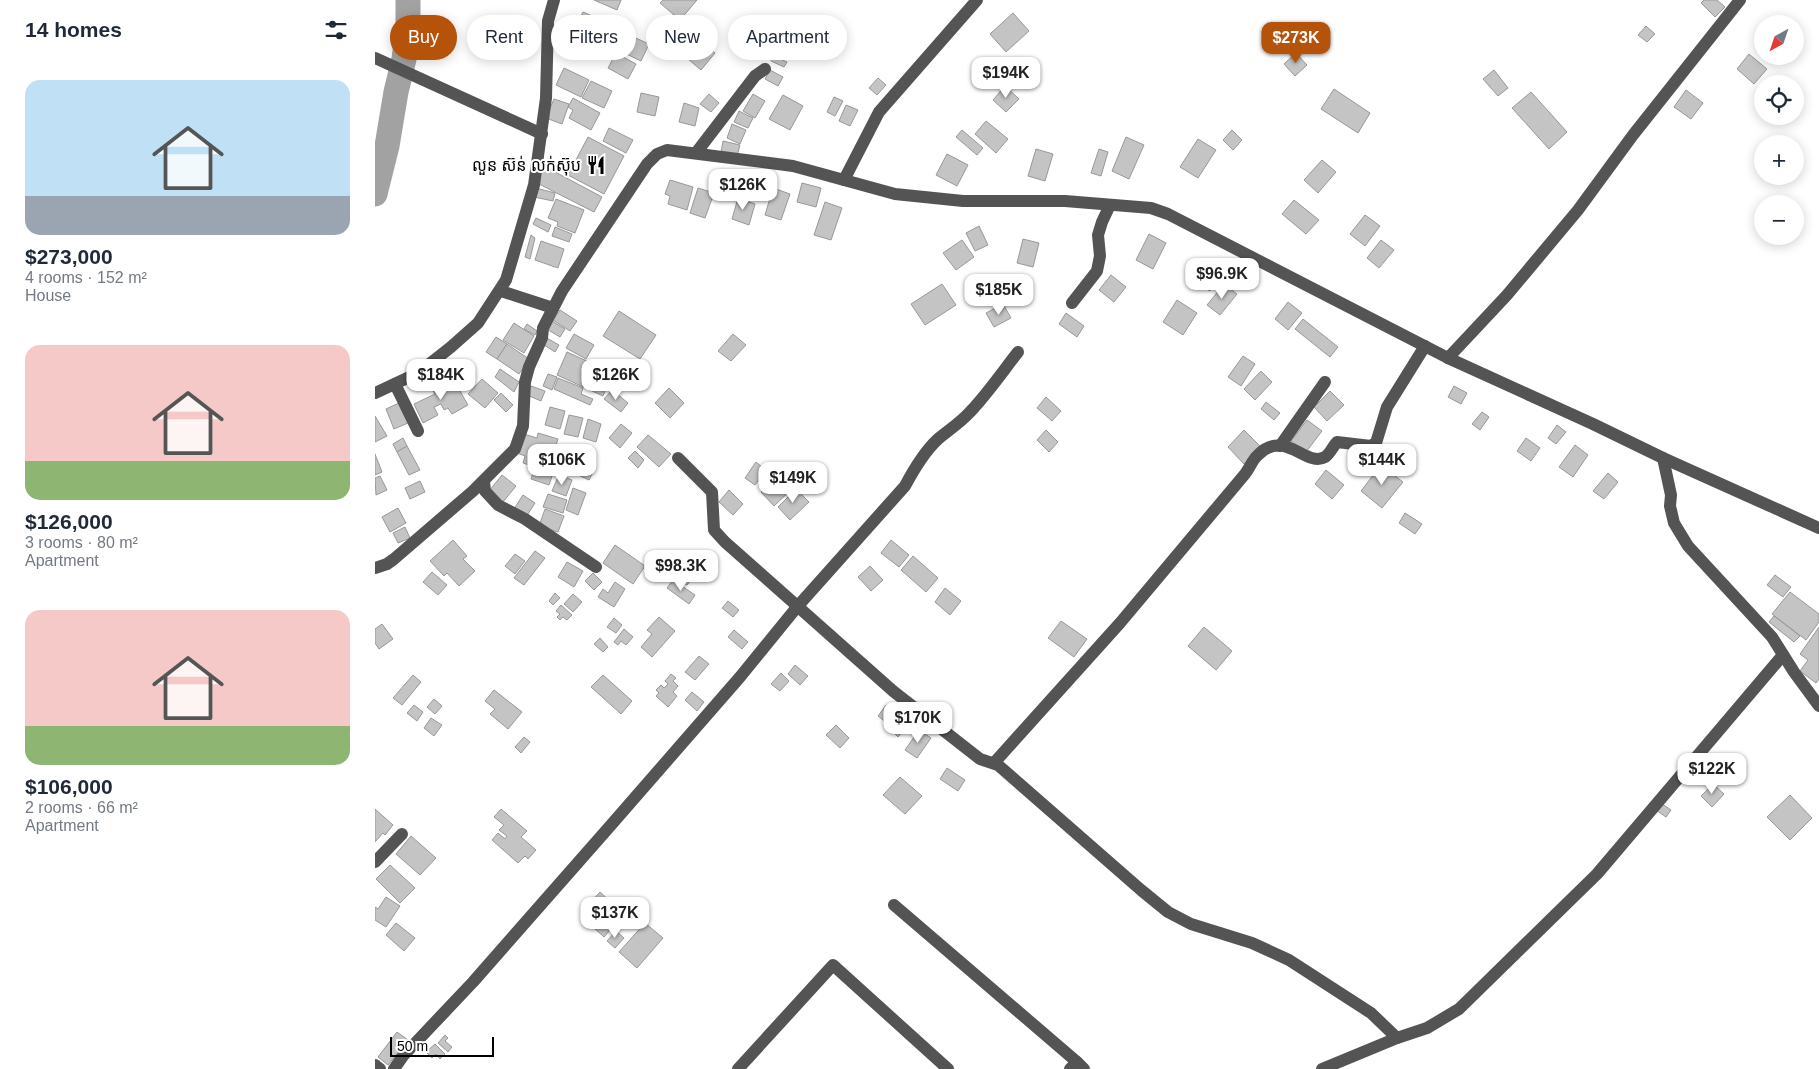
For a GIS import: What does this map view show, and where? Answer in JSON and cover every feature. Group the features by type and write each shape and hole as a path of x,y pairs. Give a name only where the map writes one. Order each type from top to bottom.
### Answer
{"street":[{"path":"375,393 418,373 451,347 478,323 507,280 534,185 542,134 548,21 555,0"},
{"path":"844,180 879,112 977,0"},
{"path":"1448,358 1507,294 1578,210 1633,136 1740,0"},
{"path":"376,59 542,134"},
{"path":"696,153 755,76 765,69"},
{"path":"375,568 387,564 394,559 484,481 515,449 523,426 525,382 529,367 542,338 543,328 553,308 562,291 647,164 657,154 667,150 793,166 895,194 953,200 1065,201 1151,208 1168,214 1448,358 1819,528"},
{"path":"1072,303 1097,271 1100,256 1097,235 1110,205"},
{"path":"501,291 553,308"},
{"path":"994,763 1120,622 1245,474 1256,456 1268,446 1280,446 1300,452 1309,458 1324,458 1337,442 1371,446 1377,443 1387,407 1425,346"},
{"path":"394,1069 403,1056 473,982 740,677 797,607 905,486 924,455 971,411 1018,352"},
{"path":"1280,446 1325,382"},
{"path":"395,384 418,431"},
{"path":"678,458 712,492 714,530 725,542 893,690 982,760 994,763 1016,780 1168,912 1191,924 1252,943 1289,960 1371,1013 1397,1038"},
{"path":"1663,458 1671,495 1670,506 1674,523 1688,546 1772,637 1819,706"},
{"path":"484,481 485,491 498,504 525,519 596,568"},
{"path":"1322,1069 1397,1038 1427,1028 1459,1009 1597,874 1783,654"},
{"path":"375,862 403,834"},
{"path":"895,904 1077,1067"},
{"path":"738,1069 833,965 948,1069"},
{"path":"375,1065 381,1069"}],"building":[{"path":"594,0 621,0 617,10"},
{"path":"663,0 697,0 684,15 674,15 660,3"},
{"path":"1704,0 1717,0 1725,7 1715,17 1701,3"},
{"path":"1013,13 1029,31 1006,52 990,34"},
{"path":"1646,26 1655,34 1647,42 1638,35"},
{"path":"636,38 646,43 646,50 641,61 636,59"},
{"path":"1296,53 1307,65 1295,76 1284,64"},
{"path":"1749,54 1754,58 1754,65 1762,65 1767,69 1762,75 1754,75 1754,84 1737,69"},
{"path":"612,60 629,60 636,64 628,79 608,68"},
{"path":"689,60 709,60 701,70"},
{"path":"782,60 787,62 784,67 771,61"},
{"path":"564,68 589,80 581,97 556,85"},
{"path":"770,70 783,77 778,86 765,79"},
{"path":"1494,70 1508,88 1498,96 1483,79"},
{"path":"878,78 886,85 877,95 869,88"},
{"path":"591,81 612,91 604,108 582,98"},
{"path":"1005,86 1019,99 1006,112 993,100"},
{"path":"1334,89 1370,113 1358,133 1321,109"},
{"path":"1686,90 1703,103 1691,119 1674,107"},
{"path":"1531,92 1567,132 1549,149 1512,108"},
{"path":"641,93 659,97 655,116 637,112"},
{"path":"709,94 719,103 711,112 700,104"},
{"path":"753,94 765,101 755,118 743,111"},
{"path":"783,95 803,106 790,130 769,119"},
{"path":"834,97 843,101 835,116 827,112"},
{"path":"573,98 600,113 591,130 569,118 573,110 568,107"},
{"path":"554,99 569,104 562,124 546,118"},
{"path":"684,103 699,108 695,126 679,122"},
{"path":"846,105 858,110 850,126 839,121"},
{"path":"739,111 753,118 748,128 734,122"},
{"path":"986,121 1008,139 996,153 975,134"},
{"path":"732,124 746,130 740,144 727,138"},
{"path":"609,128 633,140 626,153 603,141"},
{"path":"962,130 983,148 977,155 956,137"},
{"path":"1232,130 1242,140 1233,150 1223,140"},
{"name":"លួន ស៊ន់ លក់ស៊ុប","path":"588,137 624,156 604,194 568,175"},
{"path":"1126,137 1144,145 1129,179 1112,171"},
{"path":"1198,139 1216,150 1198,178 1180,167"},
{"path":"723,141 740,145 737,156 721,153"},
{"path":"1036,149 1053,154 1045,181 1028,176"},
{"path":"1099,149 1108,152 1101,176 1091,173"},
{"path":"947,154 968,165 957,186 936,175"},
{"path":"1322,160 1336,172 1318,193 1304,180"},
{"path":"544,166 602,197 594,212 535,182"},
{"path":"670,180 693,187 687,210 668,204 670,196 665,194"},
{"path":"802,183 821,188 816,207 797,202"},
{"path":"536,188 555,193 553,201 534,197"},
{"path":"698,188 714,193 705,218 690,213"},
{"path":"773,188 790,194 781,220 765,215"},
{"path":"738,198 755,204 749,225 732,219"},
{"path":"556,199 584,210 575,233 557,226 558,222 548,218"},
{"path":"1294,200 1319,220 1306,234 1282,214"},
{"path":"825,202 842,208 831,240 814,235"},
{"path":"1365,215 1380,226 1365,246 1350,234"},
{"path":"536,218 551,225 548,232 533,224"},
{"path":"979,226 988,245 975,251 966,233"},
{"path":"555,227 572,234 569,242 552,236"},
{"path":"1149,234 1166,243 1153,269 1136,260"},
{"path":"531,235 535,238 530,259 525,257"},
{"path":"1023,239 1039,243 1033,267 1017,263"},
{"path":"962,240 974,257 956,270 943,253"},
{"path":"1381,240 1394,250 1379,268 1367,258"},
{"path":"541,241 564,249 558,268 535,260"},
{"path":"1199,260 1220,272 1210,291 1188,279"},
{"path":"1111,275 1126,287 1114,302 1099,290"},
{"path":"942,284 956,305 925,325 911,304"},
{"path":"1224,284 1237,294 1220,315 1207,305"},
{"path":"1177,300 1197,313 1183,335 1163,322"},
{"path":"1288,302 1302,313 1288,330 1275,319"},
{"path":"1003,304 1011,318 994,327 986,313"},
{"path":"560,310 577,321 570,331 553,320"},
{"path":"619,311 656,335 640,359 603,336"},
{"path":"1066,313 1084,326 1077,337 1059,324"},
{"path":"1303,319 1338,347 1330,357 1295,329"},
{"path":"550,320 565,329 560,337 545,328"},
{"path":"514,323 534,336 524,353 503,340"},
{"path":"527,324 537,331 535,335 524,329"},
{"path":"574,334 594,345 586,359 566,348"},
{"path":"733,334 746,345 731,361 718,351"},
{"path":"496,337 507,344 497,359 486,352"},
{"path":"545,337 559,345 555,352 541,343"},
{"path":"507,344 529,359 519,374 497,359"},
{"path":"567,352 589,362 587,367 611,377 603,396 557,375"},
{"path":"1243,356 1255,364 1241,386 1228,377"},
{"path":"500,369 519,382 514,392 495,377"},
{"path":"1261,371 1272,382 1255,400 1244,389"},
{"path":"548,374 557,377 552,390 543,386"},
{"path":"558,378 583,388 581,394 593,399 590,405 554,389"},
{"path":"453,379 468,405 452,414 448,408 444,410 441,404 434,407 438,415 423,423 414,404 435,394 431,387 440,383 442,386"},
{"path":"482,379 498,393 485,408 468,394"},
{"path":"531,386 545,391 541,401 527,395"},
{"path":"1454,386 1467,393 1461,404 1448,397"},
{"path":"669,388 684,403 670,418 655,403"},
{"path":"612,390 628,403 621,412 604,399"},
{"path":"1330,391 1344,405 1327,421 1314,407"},
{"path":"501,393 513,405 506,412 494,400"},
{"path":"1046,397 1061,411 1052,421 1037,408"},
{"path":"1266,402 1280,413 1274,420 1261,409"},
{"path":"399,403 408,423 394,429 386,409"},
{"path":"550,407 565,411 560,429 545,425"},
{"path":"1482,412 1489,417 1480,430 1472,424"},
{"path":"569,415 583,418 578,437 564,434"},
{"path":"375,416 387,436 375,442"},
{"path":"588,419 601,424 596,442 583,438"},
{"path":"1307,420 1322,431 1306,452 1291,441"},
{"path":"621,424 632,433 620,448 609,438"},
{"path":"1557,425 1566,432 1556,444 1548,438"},
{"path":"1046,430 1058,442 1049,452 1037,440"},
{"path":"1244,430 1261,447 1244,464 1228,447"},
{"path":"538,433 558,439 554,451 560,453 549,485 531,479 535,467 523,463 525,456 517,453 524,434 537,438"},
{"path":"648,435 671,454 659,467 637,447"},
{"path":"403,438 407,446 397,452 393,444"},
{"path":"1526,438 1540,448 1531,461 1517,451"},
{"path":"1575,445 1588,455 1573,477 1559,467"},
{"path":"407,446 420,470 409,475 397,452"},
{"path":"571,447 585,452 581,464 567,459"},
{"path":"635,451 644,460 638,468 628,458"},
{"path":"375,454 382,472 375,475"},
{"path":"756,462 766,470 755,485 745,478"},
{"path":"578,464 593,472 589,480 574,473"},
{"path":"1381,465 1403,482 1382,508 1361,491"},
{"path":"1326,470 1344,485 1332,499 1315,484"},
{"path":"781,472 795,486 774,506 761,492"},
{"path":"1608,473 1618,482 1604,499 1593,491"},
{"path":"502,475 516,486 503,502 489,491"},
{"path":"559,475 572,480 566,496 552,491"},
{"path":"380,476 387,490 376,495 375,478"},
{"path":"420,481 425,492 410,499 405,488"},
{"path":"573,488 586,493 578,515 566,510"},
{"path":"796,489 809,502 790,520 778,507"},
{"path":"729,490 743,504 733,515 719,502"},
{"path":"548,494 567,500 563,513 543,507"},
{"path":"523,495 535,503 526,517 514,509"},
{"path":"398,508 406,523 390,532 382,517"},
{"path":"545,509 564,516 558,532 539,526"},
{"path":"1405,513 1422,524 1415,534 1399,523"},
{"path":"405,527 410,538 398,543 393,533"},
{"path":"453,540 467,556 463,559 475,571 459,586 447,573 444,576 430,561"},
{"path":"891,540 909,555 899,567 881,553"},
{"path":"615,545 645,566 633,584 603,563"},
{"path":"535,551 545,558 524,585 514,578"},
{"path":"515,554 525,561 515,574 505,566"},
{"path":"913,556 938,578 926,592 901,570"},
{"path":"567,562 583,571 574,587 558,577"},
{"path":"688,565 697,572 687,585 678,579"},
{"path":"870,566 883,580 871,591 858,577"},
{"path":"432,572 447,585 438,595 423,582"},
{"path":"593,573 602,582 594,590 585,581"},
{"path":"1775,575 1791,587 1783,597 1767,585"},
{"path":"673,580 695,595 689,604 667,588"},
{"path":"615,582 625,589 614,607 598,597 603,589 608,593"},
{"path":"945,588 961,601 950,615 935,602"},
{"path":"1790,592 1819,614 1819,622 1806,640 1772,614"},
{"path":"555,593 560,598 553,605 549,601"},
{"path":"573,594 582,602 573,612 564,604"},
{"path":"728,601 739,610 733,617 722,608"},
{"path":"561,605 572,615 567,620 563,617 560,620 557,617 560,614 556,611"},
{"path":"1774,616 1800,636 1794,642 1769,622"},
{"path":"659,617 675,631 652,657 641,647 652,634 647,630"},
{"path":"614,618 622,625 616,633 607,627"},
{"path":"1061,621 1087,639 1074,657 1048,638"},
{"path":"382,624 393,639 379,649 375,643 375,629"},
{"path":"1204,627 1232,651 1216,670 1188,646"},
{"path":"1819,627 1819,679 1816,683 1800,671 1808,660 1800,654"},
{"path":"624,629 633,637 626,645 621,641 618,645 614,642"},
{"path":"734,630 748,642 742,649 728,637"},
{"path":"600,638 608,647 603,652 594,644"},
{"path":"699,656 709,664 695,680 685,672"},
{"path":"795,665 808,676 800,685 788,674"},
{"path":"781,673 789,681 780,691 771,684"},
{"path":"671,674 676,678 673,681 678,686 673,692 677,696 668,707 656,696 659,693 656,690 661,685 664,688 668,684 665,681"},
{"path":"413,675 421,682 402,705 393,698"},
{"path":"603,675 632,701 621,714 591,687"},
{"path":"494,690 522,712 508,729 490,714 495,709 485,701"},
{"path":"692,692 704,702 697,711 685,700"},
{"path":"434,699 442,706 435,714 427,707"},
{"path":"414,705 423,712 417,721 407,713"},
{"path":"886,705 896,713 888,724 878,716"},
{"path":"431,718 442,725 434,736 424,728"},
{"path":"896,724 903,731 898,737 891,730"},
{"path":"836,725 849,738 840,748 826,735"},
{"path":"919,730 931,738 917,758 905,750"},
{"path":"524,737 530,742 521,753 515,747"},
{"path":"947,768 965,780 958,791 940,779"},
{"path":"900,777 922,796 905,814 883,795"},
{"path":"1713,784 1724,794 1712,807 1701,796"},
{"path":"1790,795 1812,818 1790,840 1767,817"},
{"path":"1661,803 1671,810 1666,817 1656,810"},
{"path":"375,809 393,825 385,835 383,833 375,842"},
{"path":"501,809 527,831 521,837 536,850 528,859 525,856 518,863 492,840 498,833 505,839 507,836 499,830 504,825 494,817"},
{"path":"411,836 436,858 420,875 396,854"},
{"path":"390,865 415,888 400,903 376,879"},
{"path":"600,892 627,917 620,925 617,922 604,937 584,919 589,914 582,907 586,901 589,904"},
{"path":"386,897 400,906 386,927 375,920 375,907 378,909"},
{"path":"396,923 415,938 404,951 386,935"},
{"path":"645,923 663,938 637,968 619,952"},
{"path":"616,931 624,938 615,948 607,941"},
{"path":"397,1032 408,1040 388,1065 378,1057"},
{"path":"445,1035 448,1038 445,1041 452,1047 448,1052 438,1043"},
{"path":"435,1044 445,1054 440,1059 436,1054 432,1058 426,1052"}],"waterway":[{"path":"375,194 387,146 396,92 404,59 408,26 408,0"}],"place":[{"name":"លួន ស៊ន់ លក់ស៊ុប","path":"596,165"}]}
